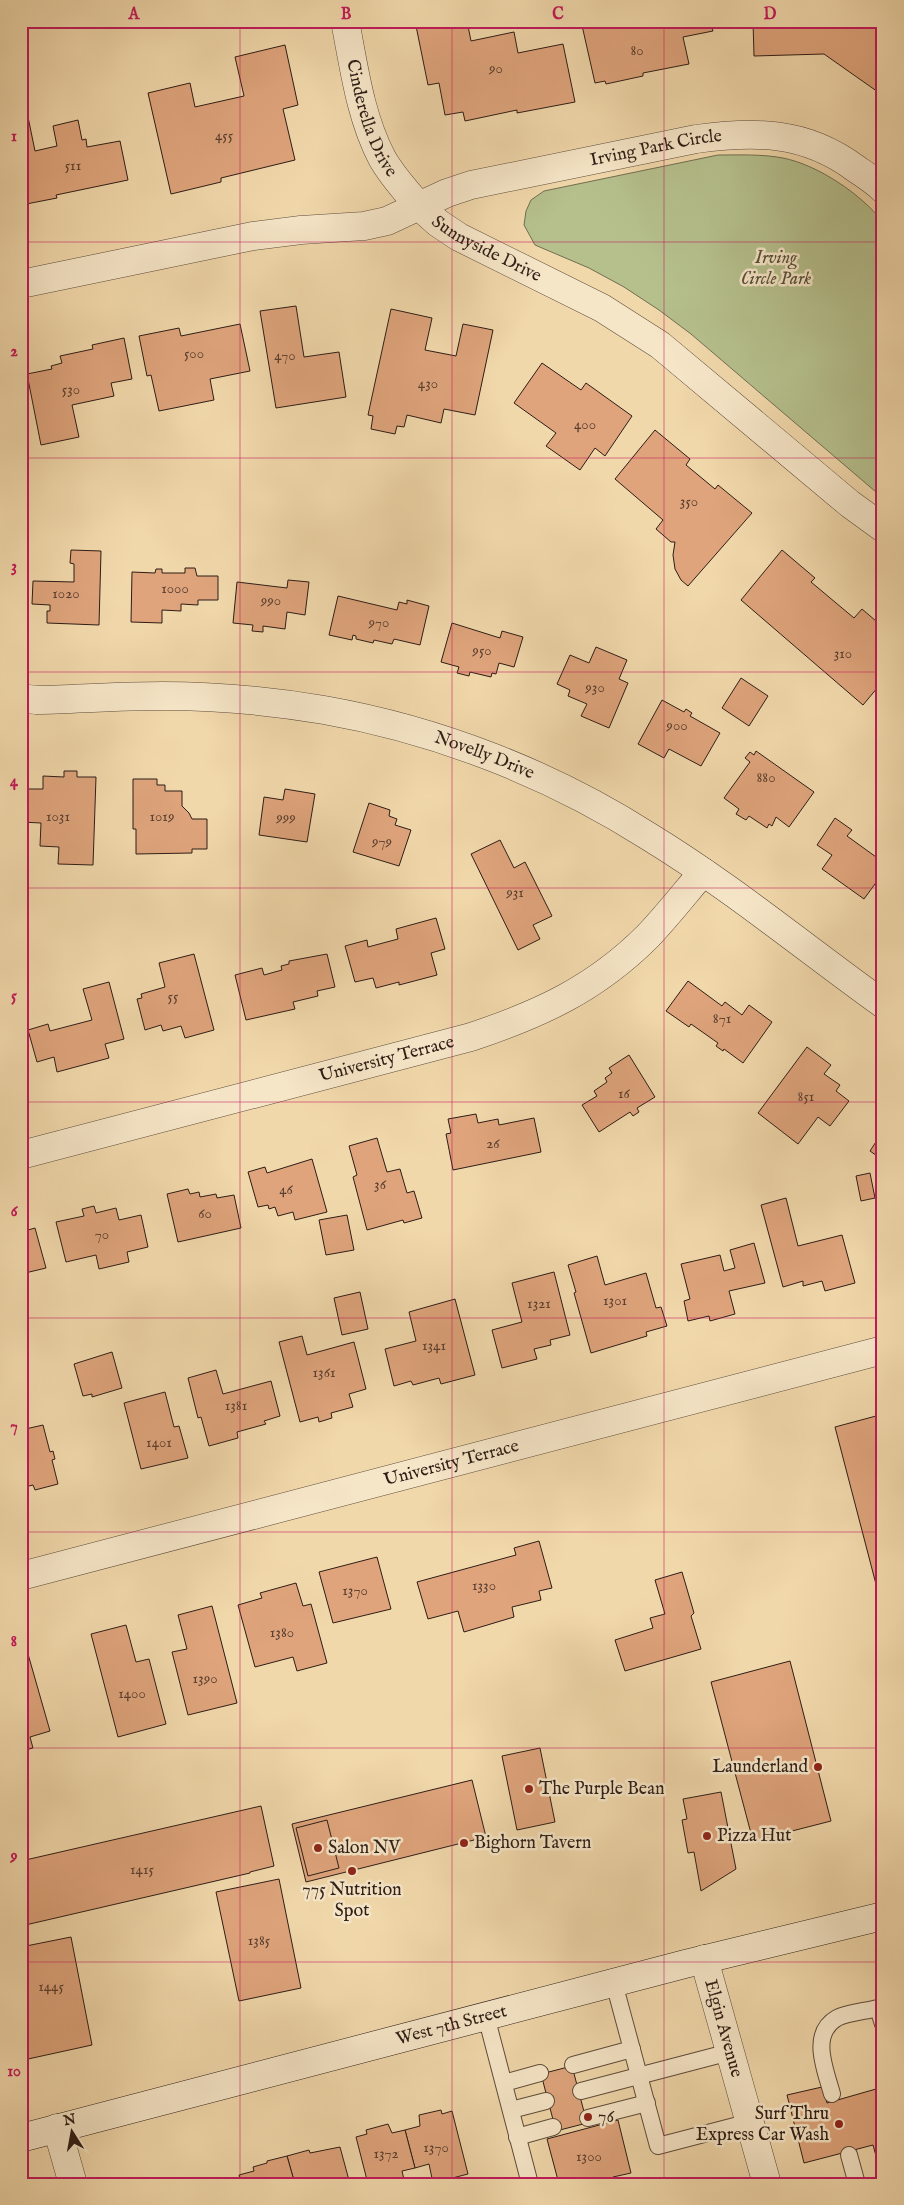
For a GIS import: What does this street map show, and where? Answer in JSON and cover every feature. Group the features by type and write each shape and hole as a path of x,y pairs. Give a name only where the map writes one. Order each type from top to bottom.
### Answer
{"street":[{"name":"Cinderella Drive","path":"345,21 360,96 370,130 382,158 398,182 420,206"},
{"name":"Irving Park Circle","path":"420,206 447,193 471,185 696,139 734,134 792,138 815,144 836,154 883,189"},
{"name":"Sunnyside Drive","path":"21,284 253,236 301,230 364,226 387,221 420,206 438,223 459,238 602,308 660,345 850,504 883,528"},
{"name":"Novelly Drive","path":"21,698 36,700 161,696 215,698 324,710 379,722 495,759 548,781 603,809 648,836 703,872 883,1004"},
{"name":"University Terrace","path":"21,1155 471,1037 523,1019 564,1000 610,969 648,936 703,872"},
{"name":"University Terrace","path":"21,1576 883,1350"},
{"name":"West 7th Street","path":"21,2138 704,1959 883,1916"},
{"name":"Elgin Avenue","path":"704,1959 767,2184"},
{"path":"57,2128 73,2184"}],"lane":[{"path":"614,1983 658,2146 750,2122"},
{"path":"832,2094 821,2053 822,2034 836,2018 881,2007 883,2024"},
{"path":"486,2016 530,2184"},
{"path":"573,2065 632,2049"},
{"path":"581,2091 730,2052"},
{"path":"504,2083 540,2073"},
{"path":"510,2110 546,2101"},
{"path":"588,2118 647,2103"},
{"path":"517,2137 553,2128"},
{"path":"849,2155 857,2184"}],"green space":[{"name":"Irving Circle Park","path":"718,155 783,158 810,167 851,191 874,211 883,222 883,498 691,334 624,287 589,268 535,245 524,225 526,211 531,200 544,191"}],"building":[{"path":"415,21 467,21 471,41 514,32 518,53 563,44 575,102 517,113 517,110 465,121 463,112 445,115 439,83 428,85"},
{"path":"581,21 710,21 713,31 683,37 689,64 643,73 643,76 606,84 605,81 595,83"},
{"path":"753,21 883,21 883,86 878,92 824,54 754,56"},
{"path":"285,45 298,105 283,109 295,160 221,178 221,182 171,194 148,93 190,83 195,107 244,96 235,57"},
{"path":"28,117 35,151 57,146 53,126 78,120 82,140 86,139 87,147 120,141 128,180 56,195 57,198 21,205 21,118"},
{"path":"296,306 304,357 339,352 346,397 276,408 260,311"},
{"path":"391,309 432,318 425,350 456,356 463,324 493,330 475,415 444,409 441,423 407,415 404,427 397,426 395,434 371,429 373,416 368,415"},
{"path":"240,324 250,371 210,379 214,400 159,411 151,375 147,376 139,336 179,328 181,336"},
{"path":"124,338 132,379 111,383 114,396 72,405 79,437 41,445 27,374 52,369 51,366 62,363 60,356 93,349 92,345"},
{"path":"542,363 581,390 586,383 632,416 605,456 595,448 580,470 546,446 556,433 514,403"},
{"path":"655,430 690,459 686,465 715,489 718,485 752,513 688,586 681,580 675,569 673,555 675,542 671,542 656,529 663,520 615,479"},
{"path":"71,550 101,551 99,625 47,623 47,611 50,611 50,605 32,604 33,581 74,582 74,564 70,563"},
{"path":"782,550 815,578 811,582 854,618 862,609 883,627 883,681 863,705 741,600"},
{"path":"185,568 195,568 197,576 218,576 218,600 198,600 198,605 181,604 181,611 162,610 162,623 131,622 132,572 155,573 156,569 162,569 162,573 185,573"},
{"path":"288,580 309,582 305,615 287,612 285,629 263,626 263,632 252,631 253,625 233,623 237,582 287,588"},
{"path":"338,596 397,610 399,602 407,604 407,600 429,606 420,645 394,639 392,644 374,640 373,643 356,639 356,636 353,635 352,640 329,635"},
{"path":"452,623 500,638 502,631 523,637 514,667 499,663 496,674 492,673 491,677 470,672 469,676 457,673 459,667 441,662"},
{"path":"596,647 627,660 619,679 628,683 609,728 581,716 587,704 568,696 570,690 557,684 570,655 589,663"},
{"path":"741,678 768,696 749,726 722,708"},
{"path":"662,700 684,712 686,709 692,713 690,716 720,733 701,766 669,749 664,758 638,744"},
{"path":"756,751 814,792 789,827 776,817 772,826 769,824 767,828 749,816 746,820 736,814 739,809 724,798 750,762 745,758 750,752 754,755"},
{"path":"64,771 77,771 77,777 96,777 93,865 58,864 59,847 40,846 41,823 21,822 22,789 43,789 43,776 64,777"},
{"path":"133,779 157,779 157,785 165,785 165,791 182,791 182,806 192,819 207,819 207,849 192,849 192,853 136,854 136,829 133,829"},
{"path":"285,789 315,794 307,842 259,835 264,797 283,800"},
{"path":"369,803 390,810 389,816 397,819 395,825 411,830 399,866 353,852"},
{"path":"835,818 852,830 847,836 883,862 883,873 864,899 822,869 832,855 817,845"},
{"path":"500,840 514,868 525,862 552,916 533,925 540,939 518,950 471,854"},
{"path":"436,918 445,949 431,953 437,975 399,985 399,982 376,988 373,978 355,982 345,946 367,940 368,947 398,939 396,929"},
{"path":"194,954 214,1030 185,1038 181,1026 163,1031 161,1025 145,1030 137,999 142,998 141,994 165,987 159,963"},
{"path":"327,954 335,987 317,991 318,996 293,1002 295,1009 246,1020 235,975 262,968 264,975 282,970 281,966 289,964 289,961"},
{"path":"688,981 722,1006 725,1002 742,1015 749,1005 772,1022 743,1063 724,1049 723,1051 716,1046 718,1043 691,1024 689,1027 666,1011"},
{"path":"109,982 124,1039 105,1044 109,1058 57,1072 54,1057 37,1062 28,1030 48,1024 50,1031 92,1020 83,989"},
{"path":"807,1047 831,1065 824,1074 840,1085 836,1091 849,1101 830,1126 818,1117 798,1144 758,1113"},
{"path":"629,1055 655,1097 637,1108 639,1112 633,1116 630,1112 599,1132 582,1105 597,1096 594,1091 607,1082 605,1078 612,1073 609,1068"},
{"path":"476,1114 478,1123 498,1119 499,1125 534,1118 541,1152 453,1170 446,1134 451,1133 448,1119"},
{"path":"883,1131 883,1160 870,1151"},
{"path":"377,1138 387,1172 400,1169 407,1193 414,1191 422,1218 404,1223 403,1220 367,1230 353,1177 357,1175 349,1146"},
{"path":"312,1159 327,1212 295,1220 293,1212 278,1216 275,1207 269,1209 268,1205 258,1207 248,1172 265,1167 267,1173"},
{"path":"870,1173 875,1198 861,1201 856,1176"},
{"path":"188,1189 190,1194 199,1192 200,1197 216,1194 217,1198 234,1195 241,1228 178,1242 167,1194"},
{"path":"786,1198 798,1246 842,1235 855,1283 825,1291 822,1281 803,1286 803,1281 783,1287 761,1205"},
{"path":"94,1206 96,1213 116,1208 119,1220 141,1215 148,1247 127,1252 129,1262 99,1269 96,1255 66,1262 56,1222 84,1216 82,1209"},
{"path":"347,1215 354,1250 326,1255 319,1220"},
{"path":"35,1228 46,1268 21,1274 21,1232"},
{"path":"754,1243 765,1283 729,1291 735,1314 710,1321 709,1316 688,1321 684,1301 690,1299 681,1264 720,1255 724,1271 735,1268 730,1250"},
{"path":"597,1256 605,1285 646,1273 656,1308 661,1307 667,1326 646,1332 647,1336 591,1353 568,1265"},
{"path":"554,1272 570,1335 550,1340 551,1345 534,1349 537,1359 502,1368 492,1330 522,1322 512,1283"},
{"path":"360,1292 368,1329 342,1335 334,1298"},
{"path":"455,1299 475,1375 441,1384 439,1378 413,1385 411,1381 394,1386 385,1349 416,1341 409,1312"},
{"path":"302,1336 307,1355 354,1342 366,1389 349,1394 353,1407 331,1413 332,1418 319,1422 318,1417 300,1422 279,1342"},
{"path":"112,1352 122,1388 92,1397 92,1394 83,1396 74,1364"},
{"path":"216,1370 223,1394 271,1381 280,1416 264,1421 266,1424 237,1432 238,1438 209,1446 201,1417 198,1418 188,1378"},
{"path":"165,1392 174,1427 179,1426 188,1458 141,1469 124,1403"},
{"path":"876,1416 883,1440 883,1611 835,1427"},
{"path":"43,1425 50,1452 53,1451 55,1459 52,1460 58,1484 35,1490 33,1485 21,1488 21,1430"},
{"path":"539,1541 552,1588 539,1591 541,1600 512,1607 514,1617 464,1632 458,1611 428,1619 417,1582 516,1555 514,1548"},
{"path":"377,1557 391,1609 333,1623 319,1572"},
{"path":"682,1572 694,1613 691,1616 701,1649 625,1671 615,1640 653,1628 650,1618 665,1614 655,1580"},
{"path":"296,1583 303,1606 311,1604 327,1663 297,1671 293,1657 255,1667 238,1605 262,1598 260,1593"},
{"path":"212,1606 237,1703 188,1715 172,1652 187,1649 178,1615"},
{"path":"126,1625 136,1662 149,1659 166,1724 118,1737 91,1634"},
{"path":"28,1654 50,1731 30,1737 33,1748 21,1751 21,1656"},
{"path":"790,1661 831,1821 753,1841 711,1682"},
{"name":"The Purple Bean","path":"540,1748 555,1822 517,1830 502,1756"},
{"path":"472,1780 486,1837 306,1882 292,1824"},
{"name":"Pizza Hut","path":"721,1792 736,1869 701,1891 694,1852 688,1853 682,1820 687,1819 683,1799"},
{"path":"261,1806 274,1866 21,1926 21,1861"},
{"name":"Salon NV","path":"327,1820 339,1868 308,1876 296,1828"},
{"path":"279,1879 301,1988 239,2001 216,1892"},
{"path":"71,1937 92,2045 28,2059 21,2025 21,1947"},
{"path":"572,2066 587,2123 556,2131 541,2074"},
{"name":"Surf Thru Express Car Wash","path":"822,2087 827,2103 883,2087 883,2181 873,2145 804,2163 787,2095"},
{"path":"441,2110 442,2114 452,2111 468,2174 433,2183 429,2164 415,2168 405,2130 420,2126 419,2115"},
{"path":"618,2120 631,2173 613,2177 614,2184 559,2184 547,2139"},
{"path":"388,2124 392,2133 405,2130 415,2168 402,2171 405,2184 368,2184 356,2137 367,2134 366,2130"},
{"path":"340,2147 350,2184 295,2184 287,2156 309,2150 310,2153"},
{"path":"287,2156 295,2184 241,2184 239,2175 254,2171 253,2167 267,2163 267,2161"}],"place":[{"name":"Launderland","path":"818,1767"},
{"name":"The Purple Bean","path":"529,1789"},
{"name":"Pizza Hut","path":"707,1836"},
{"name":"Bighorn Tavern","path":"464,1843"},
{"name":"Salon NV","path":"318,1848"},
{"name":"775 Nutrition Spot","path":"352,1871"},
{"name":"76","path":"588,2117"},
{"name":"Surf Thru Express Car Wash","path":"839,2124"}]}
